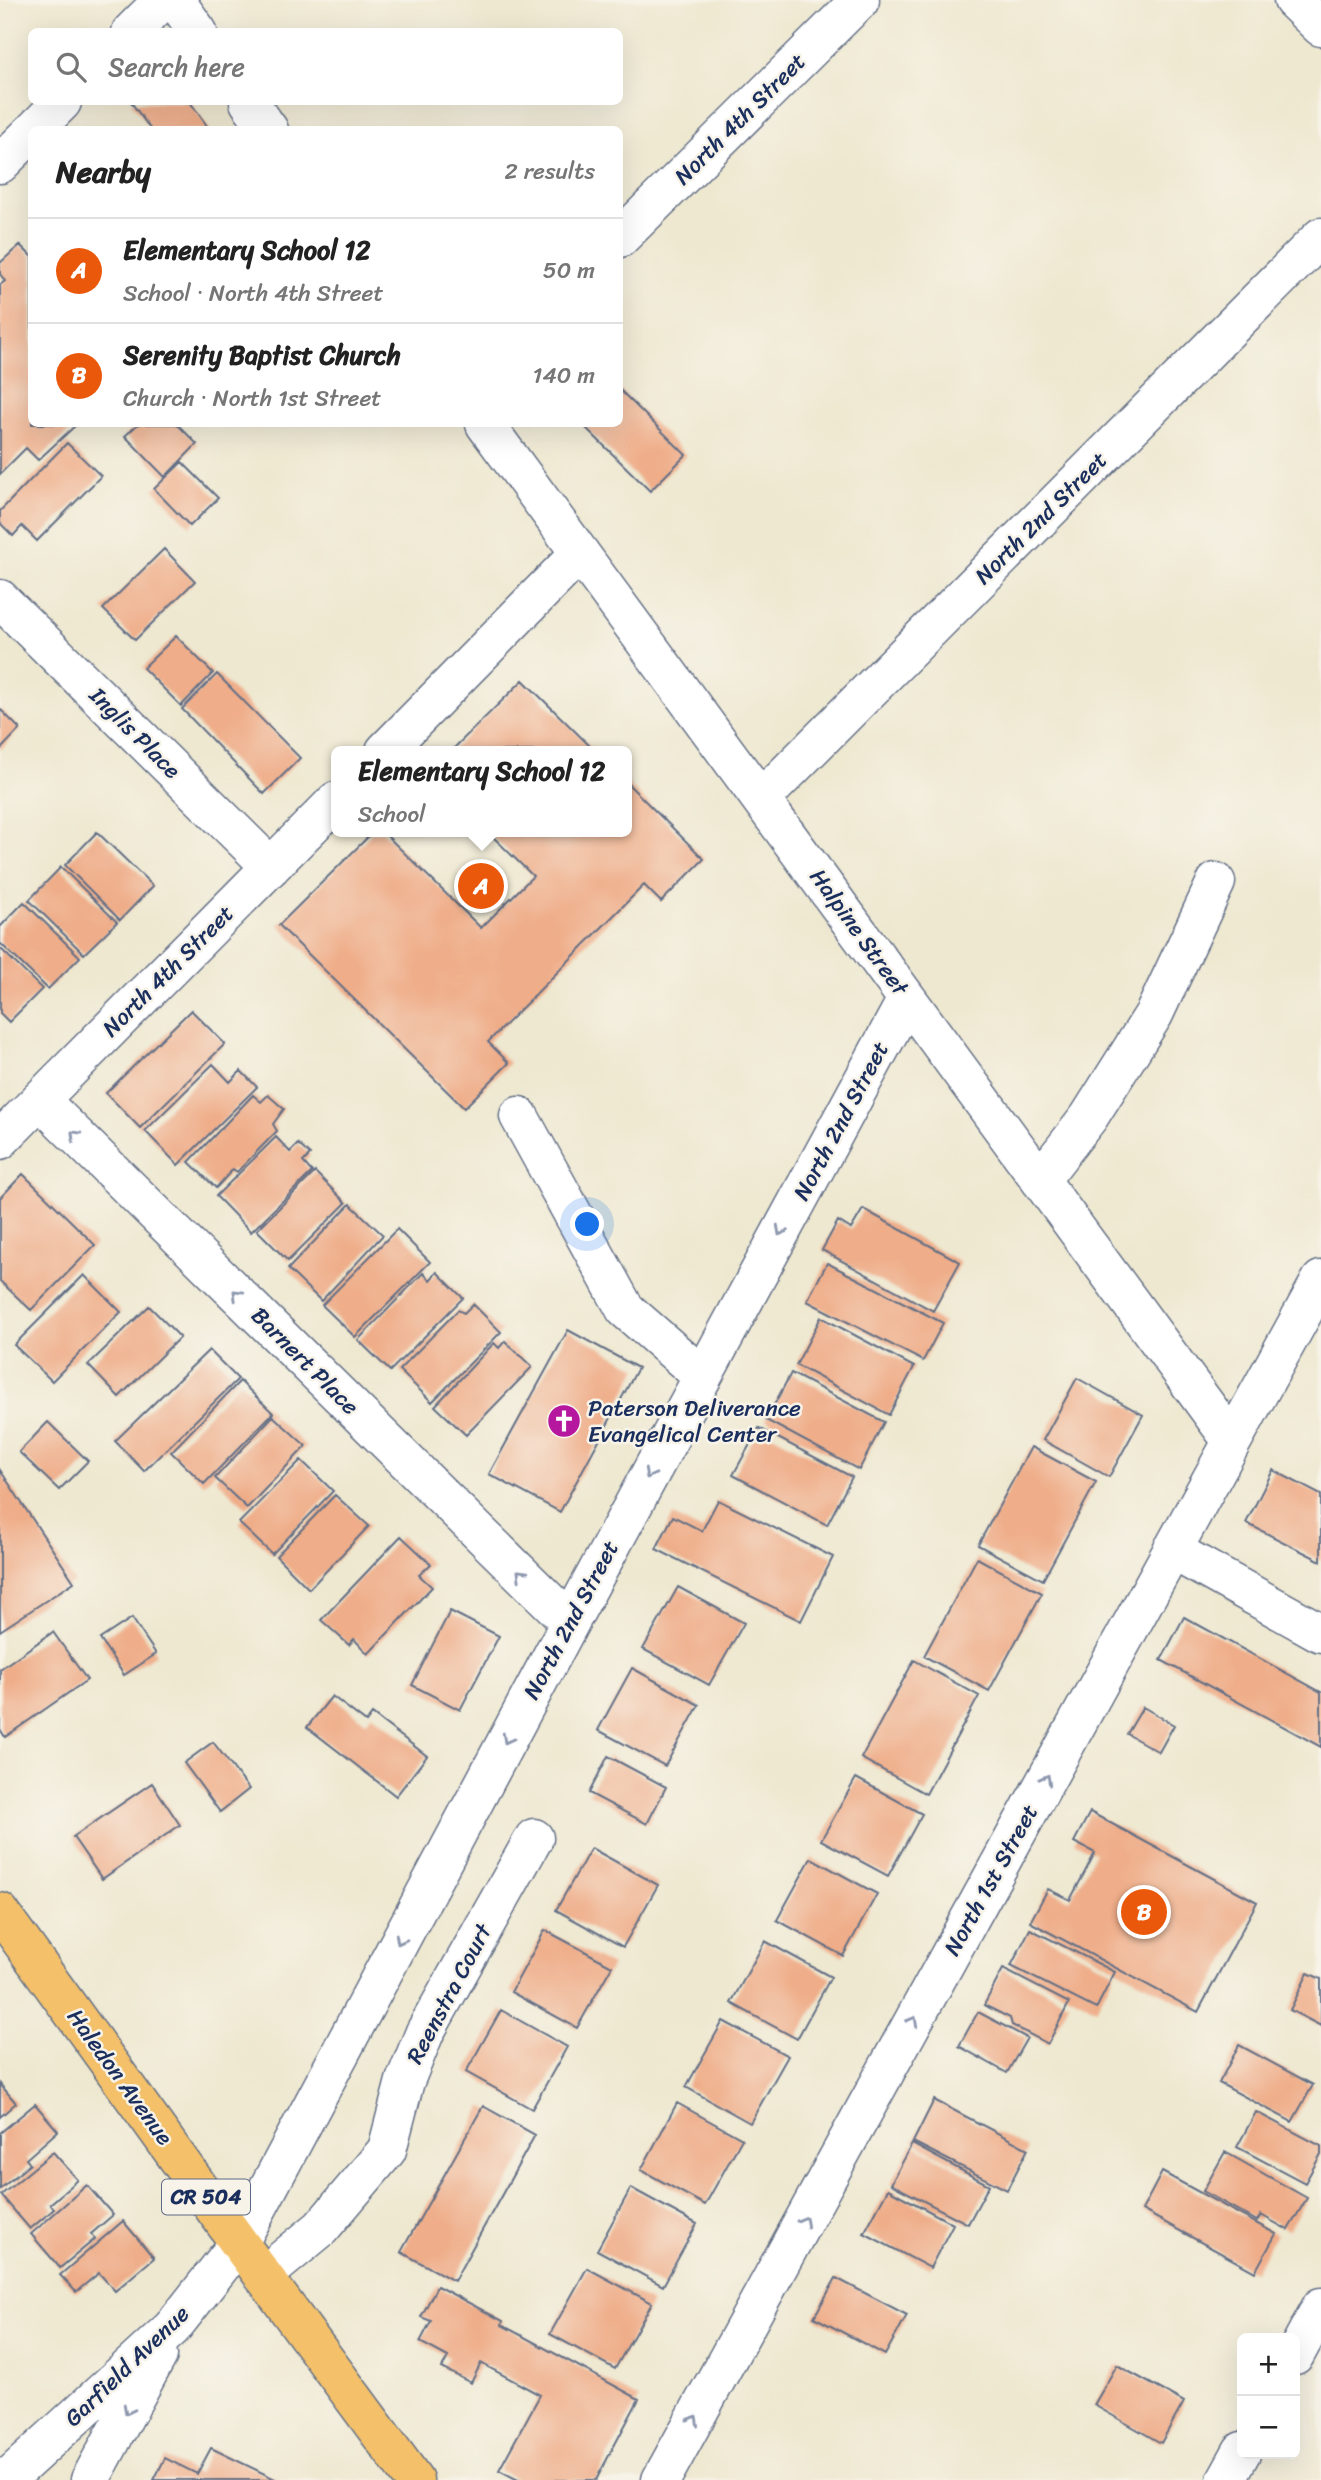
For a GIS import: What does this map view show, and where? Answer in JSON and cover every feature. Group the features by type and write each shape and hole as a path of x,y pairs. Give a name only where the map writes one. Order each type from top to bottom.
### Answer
{"main road":[{"name":"Haledon Avenue","path":"0,1912 414,2480"}],"street":[{"path":"135,28 163,0"},
{"path":"175,0 195,28"},
{"name":"North 4th Street","path":"623,235 860,0"},
{"path":"1293,0 1321,27"},
{"path":"38,126 59,105"},
{"path":"251,105 267,126"},
{"path":"0,164 28,136"},
{"name":"North 2nd Street","path":"761,799 1321,237"},
{"name":"Halpine Street","path":"487,427 1232,1441"},
{"path":"390,746 580,553"},
{"name":"Inglis Place","path":"0,599 271,867"},
{"name":"North 4th Street","path":"0,1140 331,806"},
{"path":"1040,1180 1089,1117 1154,1014 1216,882"},
{"name":"North 2nd Street","path":"239,2243 702,1376 907,999"},
{"name":"Barnert Place","path":"40,1100 570,1622"},
{"path":"519,1116 625,1309 702,1376"},
{"name":"North 1st Street","path":"661,2480 1321,1280"},
{"path":"1172,1550 1321,1633"},
{"name":"Reenstra Court","path":"263,2276 321,2228 387,2150 405,2081 425,2032 534,1838"},
{"name":"Garfield Avenue","path":"6,2480 172,2328 239,2243"},
{"path":"1300,2346 1321,2307"},
{"path":"90,2480 172,2328"},
{"path":"1226,2480 1238,2459"}],"building":[{"path":"133,105 192,105 207,126 148,126"},
{"path":"20,245 28,253 28,427 74,427 38,460 26,448 0,474 0,285 5,281 0,274 0,263"},
{"path":"623,393 686,455 650,491 585,427 623,427"},
{"path":"135,427 180,427 197,444 165,477 125,436"},
{"path":"67,443 101,476 37,541 22,526 13,536 0,523 0,511"},
{"path":"182,462 218,498 190,526 154,489"},
{"path":"164,549 195,581 135,640 103,609"},
{"path":"176,636 213,673 181,706 143,668"},
{"path":"217,674 300,758 264,794 182,709"},
{"path":"523,680 590,746 456,746"},
{"path":"0,709 20,729 0,750"},
{"path":"632,788 704,859 661,902 644,885 488,1042 509,1063 464,1108 279,925 368,837 388,837 481,928 533,876 493,837 632,837"},
{"path":"97,832 153,886 120,920 65,865"},
{"path":"61,867 117,922 84,954 29,900"},
{"path":"24,902 80,957 48,989 0,943 0,927"},
{"path":"0,948 42,989 9,1022 0,1013"},
{"path":"191,1010 225,1044 140,1128 106,1093"},
{"path":"213,1064 230,1082 241,1071 257,1087 178,1165 145,1131"},
{"path":"253,1095 261,1102 268,1095 284,1109 273,1124 277,1131 237,1172 233,1169 216,1188 189,1162"},
{"path":"276,1137 290,1152 298,1144 310,1155 303,1162 312,1172 251,1232 216,1196"},
{"path":"315,1172 346,1203 288,1261 257,1230"},
{"path":"23,1174 95,1245 31,1310 0,1281 0,1198"},
{"path":"350,1204 383,1235 321,1301 288,1269"},
{"path":"863,1209 960,1262 933,1311 822,1250 838,1221 851,1229"},
{"path":"397,1229 430,1262 355,1337 322,1305"},
{"path":"827,1263 943,1323 923,1361 807,1301"},
{"path":"437,1272 463,1298 390,1371 358,1340 423,1273 430,1280"},
{"path":"84,1275 121,1312 52,1381 14,1345"},
{"path":"473,1304 501,1332 432,1402 399,1370 458,1310 464,1313"},
{"path":"149,1306 180,1337 119,1397 88,1365"},
{"path":"821,1317 914,1367 889,1415 796,1365"},
{"name":"Paterson Deliverance Evangelical Center","path":"568,1330 638,1368 560,1512 489,1474"},
{"path":"505,1341 532,1367 466,1435 435,1406 494,1343 499,1348"},
{"path":"209,1350 238,1379 144,1471 115,1441"},
{"path":"791,1373 884,1422 859,1470 766,1420"},
{"path":"1077,1378 1143,1415 1109,1477 1043,1440"},
{"path":"240,1381 273,1413 204,1484 171,1452"},
{"path":"273,1416 306,1446 247,1508 215,1478"},
{"path":"48,1422 88,1461 59,1490 19,1452"},
{"path":"759,1428 852,1477 827,1525 733,1475"},
{"path":"1031,1447 1096,1482 1043,1580 978,1545"},
{"path":"301,1460 333,1491 272,1554 239,1523"},
{"path":"0,1470 74,1582 0,1631"},
{"path":"1273,1470 1321,1495 1321,1561 1246,1523"},
{"path":"335,1495 369,1526 309,1589 276,1556"},
{"path":"718,1500 833,1557 801,1621 656,1549 673,1516 702,1531"},
{"path":"401,1536 431,1564 419,1575 432,1587 368,1654 354,1639 349,1645 321,1620"},
{"path":"977,1558 1042,1593 989,1691 924,1656"},
{"path":"678,1587 744,1623 709,1685 643,1649"},
{"path":"450,1611 499,1636 460,1710 412,1685"},
{"path":"1184,1617 1321,1692 1321,1747 1161,1660"},
{"path":"132,1618 156,1654 124,1675 100,1639"},
{"path":"53,1632 87,1680 5,1737 0,1729 0,1669"},
{"path":"914,1660 979,1696 926,1794 861,1758"},
{"path":"632,1668 699,1705 665,1766 598,1730"},
{"path":"332,1696 366,1722 372,1714 427,1756 396,1796 307,1727"},
{"path":"1143,1707 1174,1725 1159,1752 1127,1734"},
{"path":"213,1742 249,1789 220,1812 184,1763"},
{"path":"608,1756 666,1787 647,1824 589,1793"},
{"path":"856,1778 922,1814 888,1876 821,1840"},
{"path":"152,1783 180,1825 102,1879 73,1837"},
{"path":"1090,1812 1257,1902 1198,2012 1030,1922 1048,1889 1070,1900 1095,1853 1074,1842"},
{"path":"591,1848 658,1885 623,1947 556,1910"},
{"path":"811,1858 877,1894 843,1956 777,1920"},
{"path":"1030,1929 1115,1972 1096,2009 1011,1966"},
{"path":"545,1930 612,1966 577,2028 511,1992"},
{"path":"765,1941 831,1977 797,2039 731,2003"},
{"path":"1003,1969 1069,2003 1048,2044 1012,2025 1010,2018 984,2005"},
{"path":"1308,1973 1321,1979 1321,2026 1290,2010"},
{"path":"501,2010 567,2047 532,2109 466,2072"},
{"path":"978,2012 1027,2038 1007,2073 959,2046"},
{"path":"723,2021 788,2056 750,2123 686,2087"},
{"path":"1239,2045 1313,2085 1292,2122 1219,2083"},
{"path":"0,2084 16,2103 0,2117"},
{"path":"934,2100 1028,2149 1007,2190 913,2142"},
{"path":"677,2103 742,2139 705,2205 641,2170"},
{"path":"35,2104 58,2131 26,2159 30,2164 0,2189 0,2133"},
{"path":"483,2106 535,2135 454,2281 401,2252"},
{"path":"1256,2112 1321,2146 1321,2154 1305,2183 1237,2147"},
{"path":"912,2144 989,2185 968,2224 891,2184"},
{"path":"53,2152 78,2180 50,2204 54,2209 30,2229 1,2195"},
{"path":"1225,2152 1307,2198 1288,2230 1261,2215 1257,2221 1203,2191"},
{"path":"1162,2172 1276,2234 1255,2272 1142,2210"},
{"path":"87,2185 113,2215 91,2234 95,2239 60,2268 31,2234"},
{"path":"631,2188 697,2224 663,2286 597,2250"},
{"path":"888,2189 953,2224 930,2268 864,2233"},
{"path":"123,2221 154,2258 115,2291 99,2273 76,2292 60,2275"},
{"path":"587,2268 652,2303 615,2369 550,2334"},
{"path":"836,2278 907,2315 885,2355 814,2317"},
{"path":"437,2286 503,2321 502,2325 639,2399 596,2480 518,2480 499,2470 540,2395 481,2363 471,2383 442,2368 448,2357 420,2342 431,2321 421,2317"},
{"path":"1117,2365 1184,2402 1161,2443 1094,2405"},
{"path":"211,2448 277,2480 154,2480 165,2458 197,2474"}],"place":[{"name":"Elementary School 12","path":"481,886"},
{"name":"Paterson Deliverance Evangelical Center","path":"564,1421"},
{"name":"Serenity Baptist Church","path":"1144,1912"}]}
